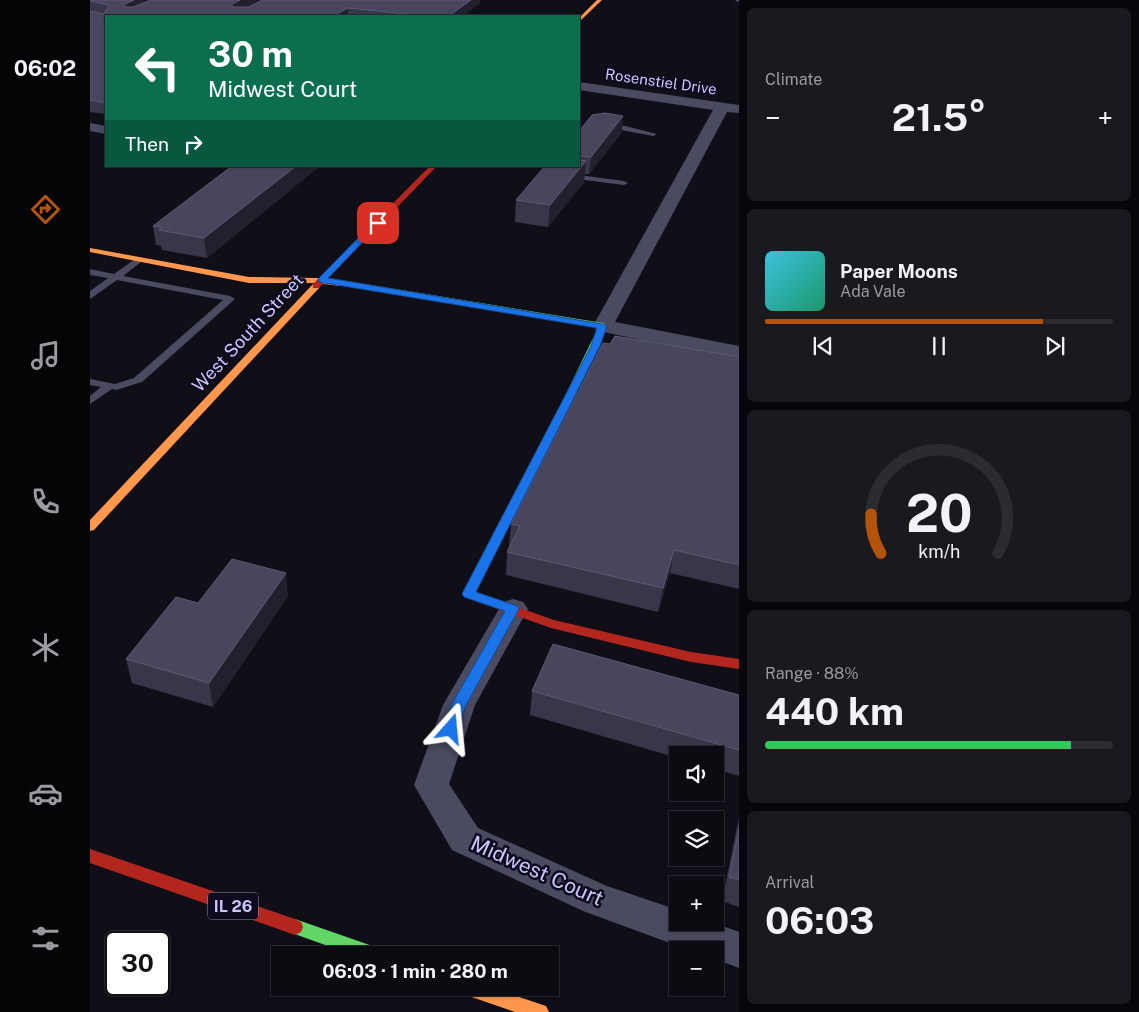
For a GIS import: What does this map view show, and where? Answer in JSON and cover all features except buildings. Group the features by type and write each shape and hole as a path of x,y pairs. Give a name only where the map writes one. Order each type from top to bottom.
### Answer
{"street":[{"path":"580,20 600,0"},
{"name":"Rosenstiel Drive","path":"580,86 730,108"},
{"path":"730,108 602,326 584,370 468,594 560,626 691,657 739,664"},
{"path":"90,127 105,130"},
{"name":"West South Street","path":"90,527 322,280 433,167"},
{"path":"90,250 247,280 276,283 322,280 602,326 739,353"},
{"name":"Midwest Court","path":"513,609 459,704 431,785 465,840 596,899 739,950"},
{"name":"IL 26","path":"90,856 350,946"},
{"path":"493,996 540,1012"}],"lane":[{"path":"580,133 584,128 594,125 653,134"},
{"path":"550,167 553,174 624,183"},
{"path":"90,296 138,260"},
{"path":"90,272 230,299 142,378 126,385 108,387 90,382"},
{"path":"90,401 108,387"}],"traffic: fast":[{"path":"340,283 603,326 569,398"},
{"path":"295,927 349,946"}],"traffic: slow":[{"path":"580,20 600,0"},
{"path":"90,250 249,280 340,283"},
{"path":"90,527 316,286"},
{"path":"469,592 569,398"},
{"path":"493,996 540,1012"}],"traffic: jam":[{"path":"316,286 433,167"},
{"path":"469,592 468,594 551,624 691,657 739,664"},
{"path":"90,856 295,927"}],"route":[{"path":"378,223 322,280 602,326 596,346 522,486 468,594 513,609 459,704 451,729"}]}
